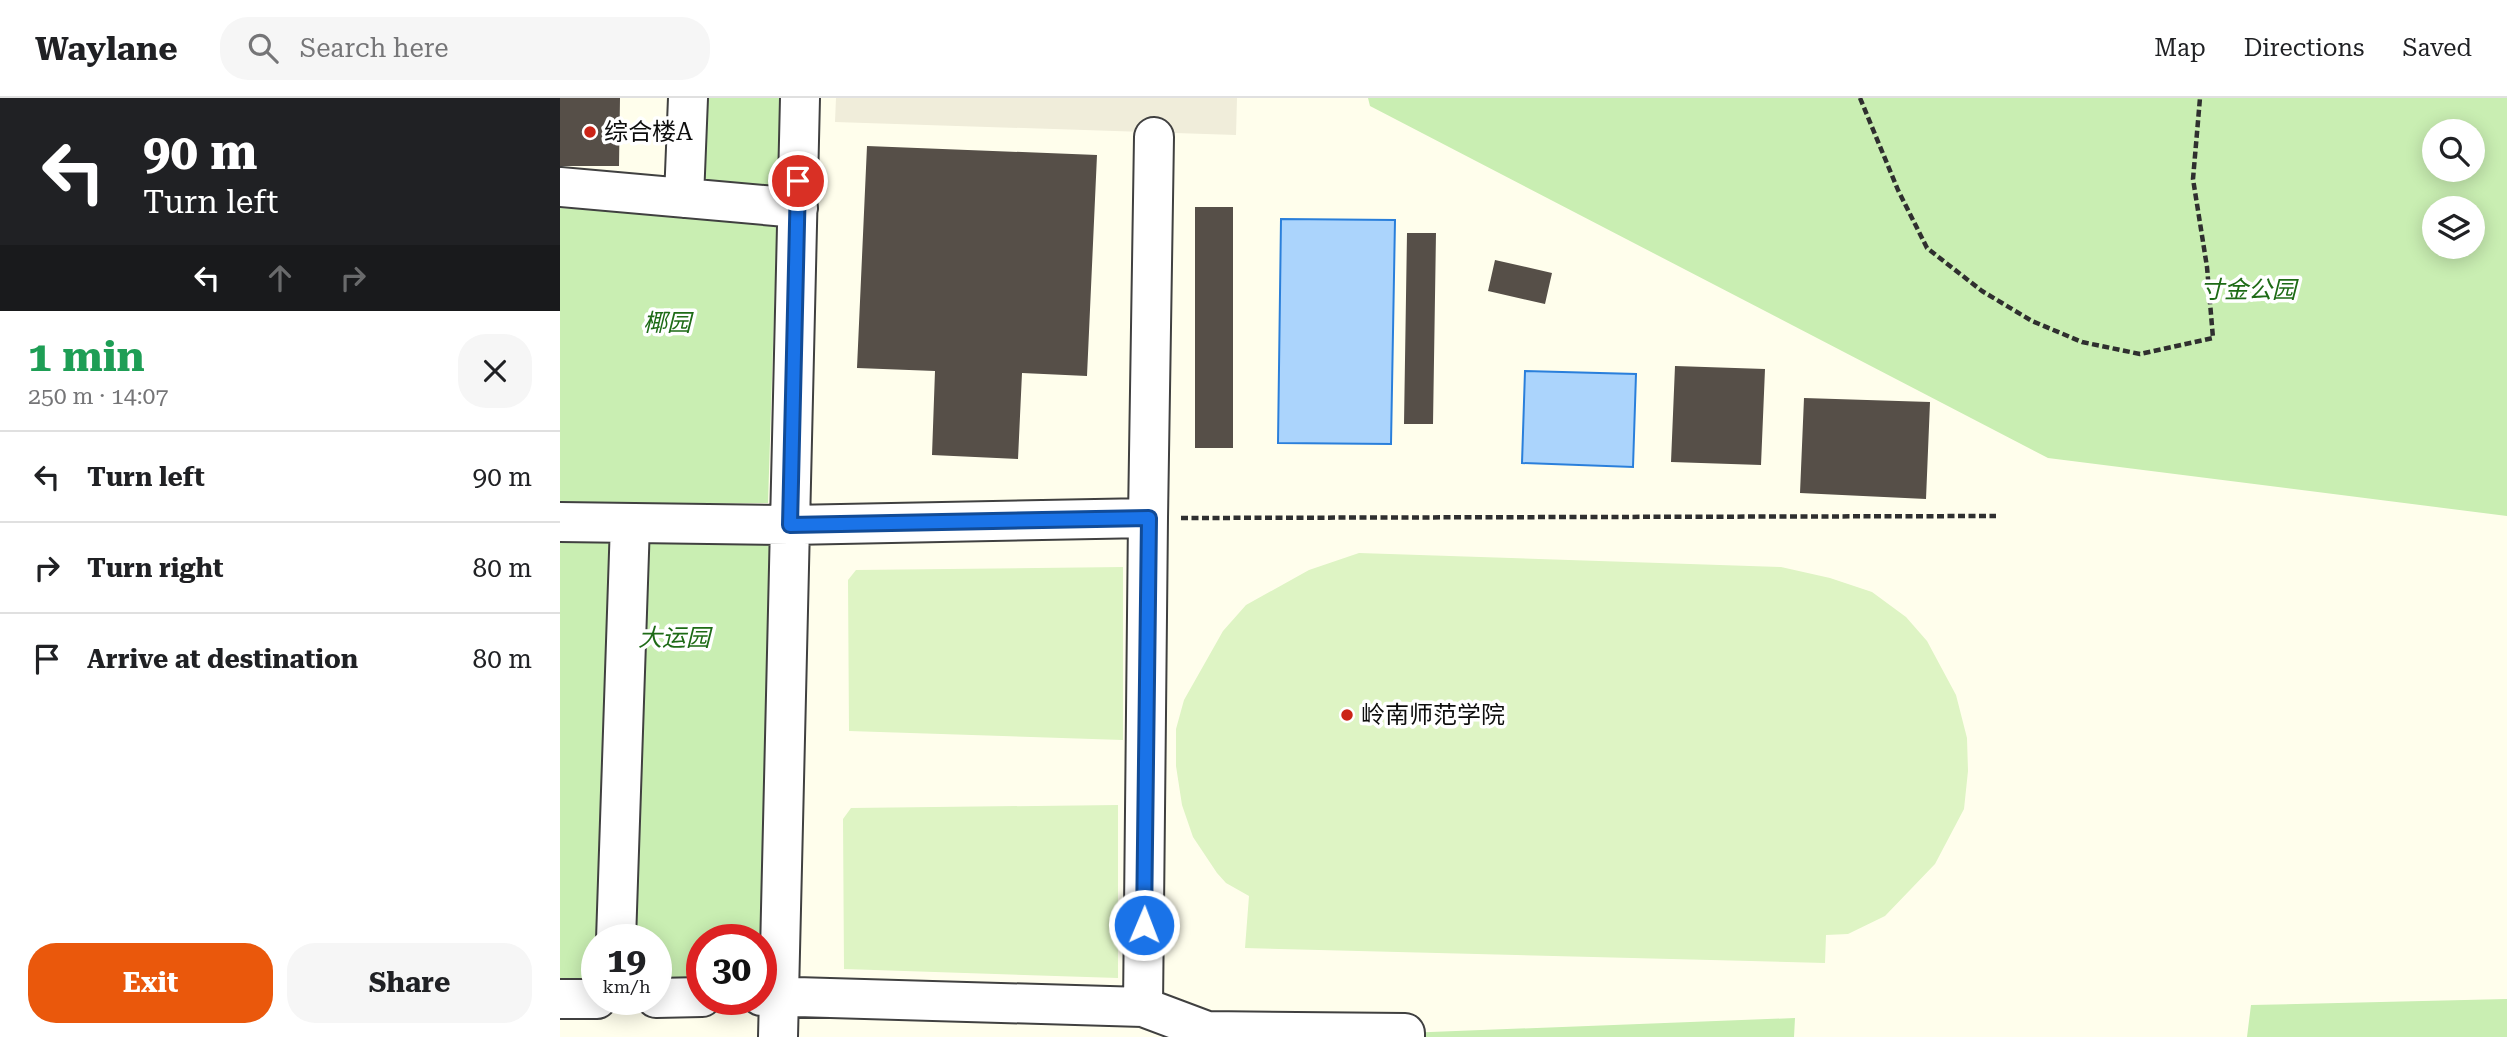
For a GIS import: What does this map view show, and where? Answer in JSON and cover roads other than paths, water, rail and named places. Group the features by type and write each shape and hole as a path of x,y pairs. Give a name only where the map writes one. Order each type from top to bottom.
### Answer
{"street":[{"path":"684,198 688,98"},
{"path":"773,924 790,525 800,98"},
{"path":"1143,1007 1154,138"},
{"path":"560,187 798,208"},
{"path":"560,522 790,525 1149,518"},
{"path":"560,522 790,525"},
{"path":"616,924 630,523"},
{"path":"777,995 1143,1007 1207,1031 1405,1033 1405,1037"},
{"path":"560,999 581,999"},
{"path":"774,1015 778,1037"}],"water":[{"path":"1281,219 1395,220 1391,444 1278,443"},
{"path":"1525,371 1636,374 1633,467 1522,463"}],"place":[{"name":"综合楼A","path":"590,132"},
{"name":"岭南师范学院","path":"1347,715"}],"park label":[{"name":"寸金公园","path":"2248,290"},
{"name":"椰园","path":"667,323"},
{"name":"大运园","path":"674,638"}]}
